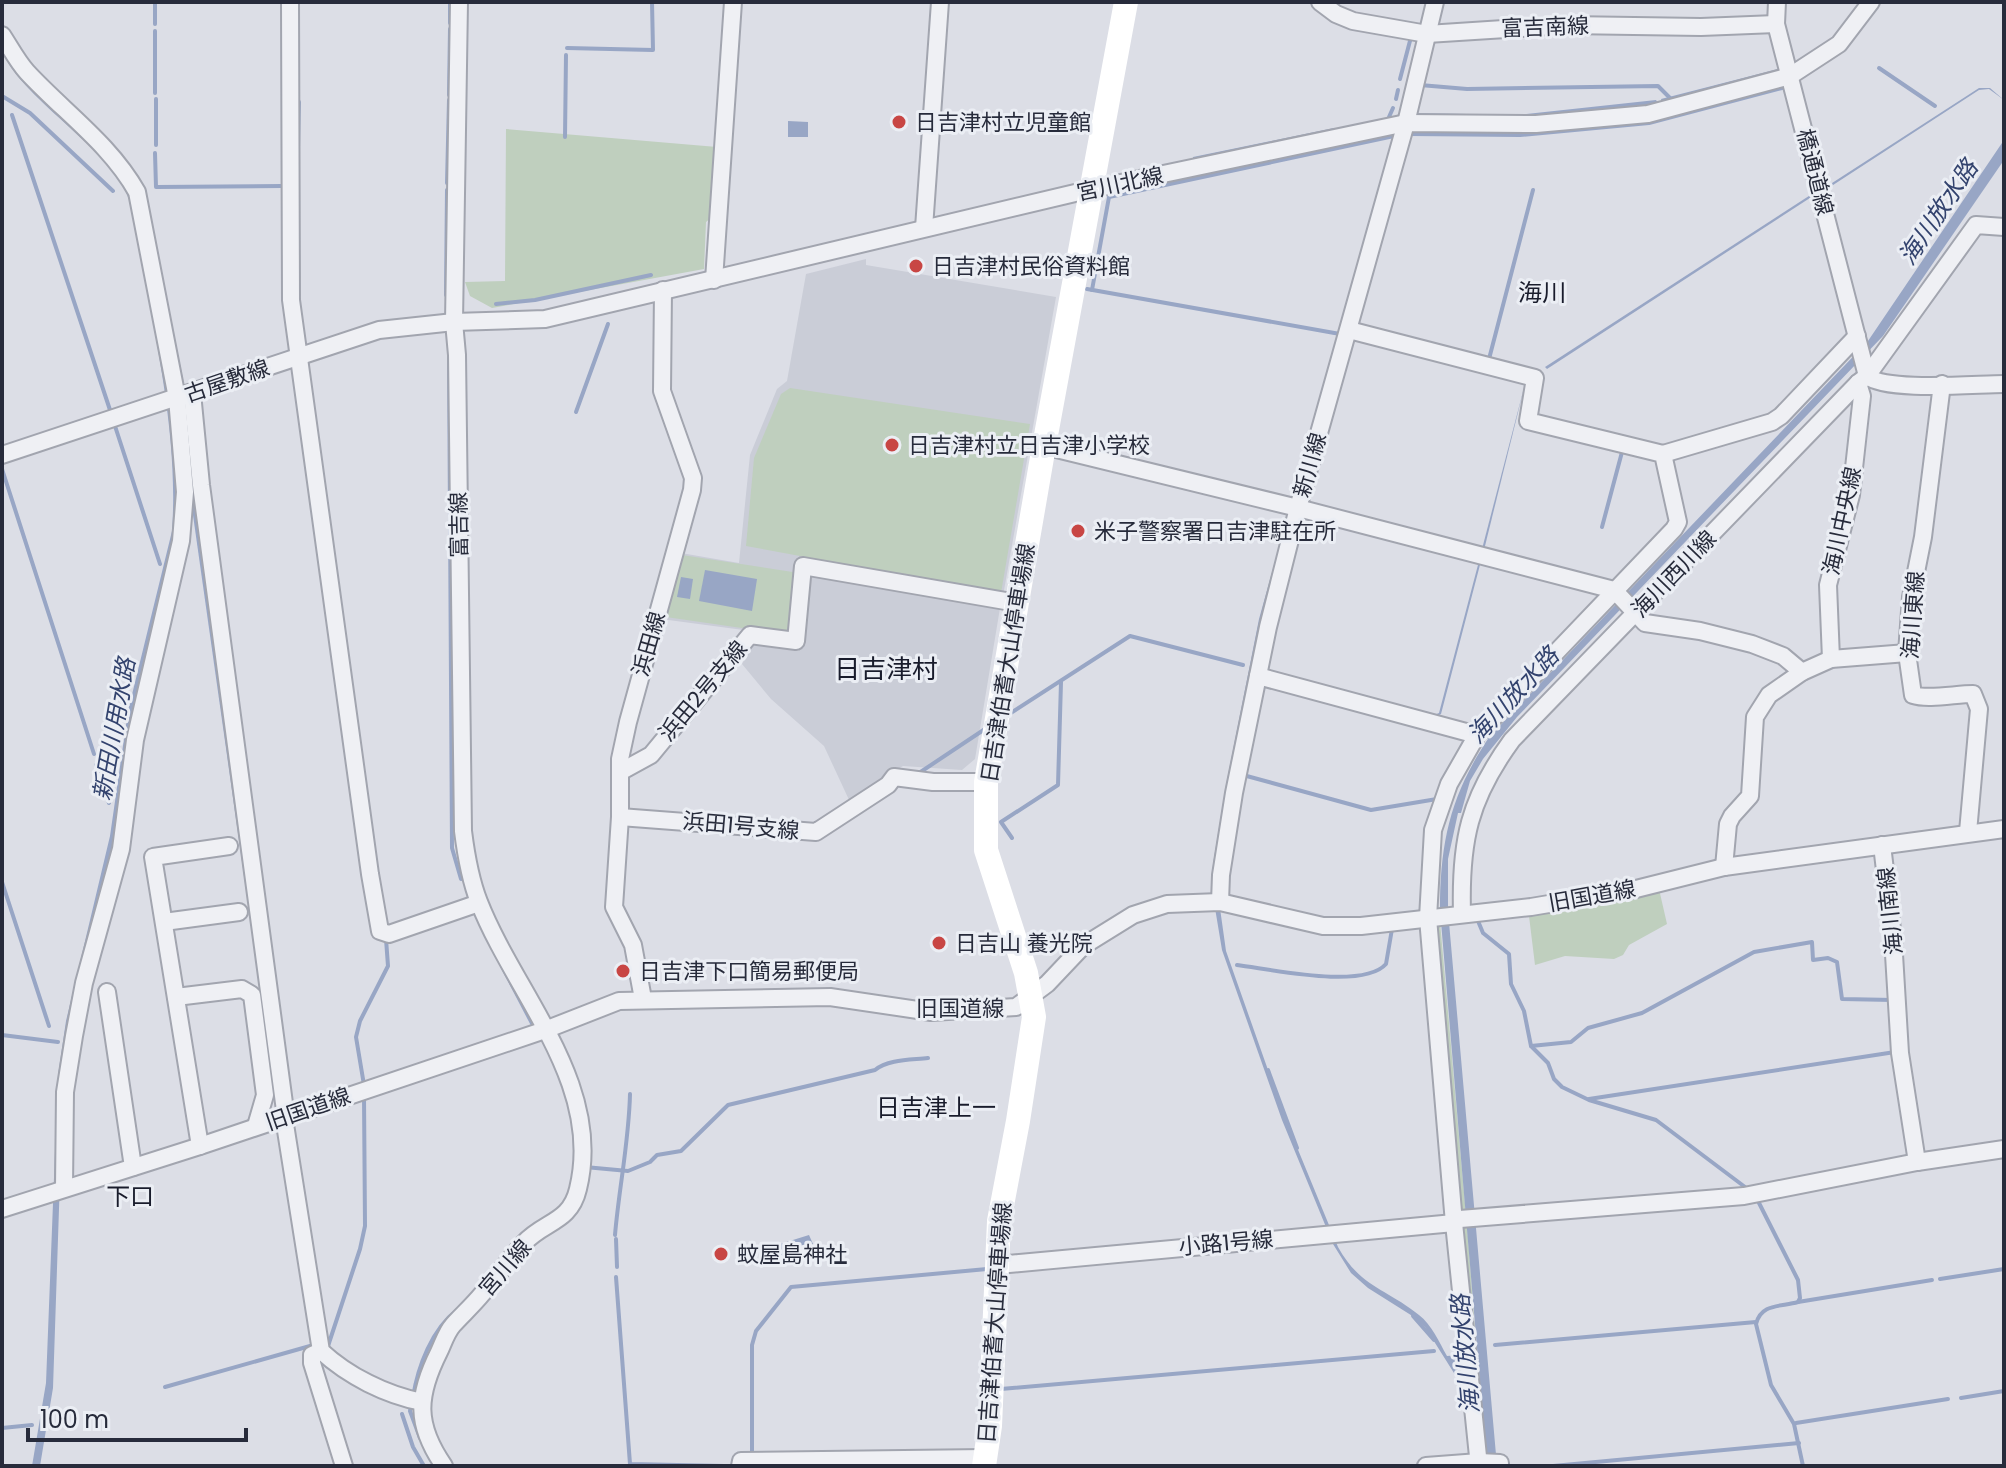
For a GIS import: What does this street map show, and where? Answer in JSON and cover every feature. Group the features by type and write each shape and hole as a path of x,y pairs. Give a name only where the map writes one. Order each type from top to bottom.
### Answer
{"main road":[{"name":"日吉津伯耆大山停車場線","path":"985,1462 990,1426 999,1221 1034,1017 1032,997 986,850 986,782 1126,2"}],"street":[{"path":"290,2 291,300 380,931 389,934 479,903"},
{"name":"富吉線","path":"459,2 454,322 457,355 463,831 479,903 545,1030"},
{"path":"714,280 733,2"},
{"path":"924,228 940,2"},
{"name":"富吉南線","path":"1320,2 1336,14 1353,21 1427,34 1567,25 1701,27 1776,24"},
{"name":"新川線","path":"1220,902 1221,875 1234,793 1298,508 1406,123 1435,2"},
{"name":"橋通道線","path":"1777,2 1776,24 1858,339 1863,375"},
{"name":"宮川北線","path":"454,322 545,319 1092,189 1406,123 1536,124 1648,114 1790,76 1839,44 1871,2"},
{"path":"2,35 24,69 109,152 137,192 185,395 285,1118 321,1351 338,1366 401,1398 422,1402 427,1430 444,1466"},
{"name":"海川西川線","path":"1445,915 1461,876 1465,838 1474,803 1490,771 1512,740 1863,375 1976,225 2004,227"},
{"name":"浜田線","path":"643,999 633,945 614,907 620,759 692,490 691,468 662,391 663,290"},
{"name":"古屋敷線","path":"2,455 379,330 454,322"},
{"path":"1349,330 1535,378 1528,421 1663,454 1772,422 1858,339"},
{"path":"1863,375 1880,383 2004,384"},
{"name":"海川中央線","path":"1831,659 1828,585 1851,495 1863,375"},
{"name":"海川東線","path":"1942,384 1923,537 1911,597 1907,653 1913,695 1923,698 1973,694 1976,698 1979,709 1968,832"},
{"path":"64,1188 65,1092 74,1036 84,983 121,849 138,725 181,541 185,492 185,395"},
{"path":"1044,446 1298,508 1616,592 1645,623 1700,631 1752,644 1783,656 1802,672"},
{"path":"1426,1466 1485,1463 1457,1221 1445,915 1433,830 1449,784 1477,735 1674,529 1678,522 1663,454"},
{"name":"浜田2号支線","path":"620,772 651,755 750,635 796,641 803,566 1017,603"},
{"path":"1724,867 1728,824 1750,796 1755,717 1769,695 1802,672 1831,659 1907,653"},
{"path":"1258,676 1477,735"},
{"name":"浜田1号支線","path":"620,817 816,832 888,785 894,777 933,782 986,782"},
{"name":"旧国道線","path":"2,1209 285,1118 545,1030 619,1001 830,997 931,1012 1016,1007 1032,997 1083,946 1133,915 1167,904 1220,902 1323,926 1361,926 1531,907 1632,890 1724,867 2004,829"},
{"name":"海川南線","path":"1882,845 1897,978 1900,1053 1917,1162"},
{"path":"200,1146 153,857 229,846"},
{"path":"164,922 239,912"},
{"path":"176,997 242,989 252,995 265,1095 256,1126"},
{"path":"107,992 133,1167"},
{"name":"宮川線","path":"422,1402 424,1382 451,1327 523,1244 553,1225 575,1202 584,1152 581,1117 563,1065 545,1030"},
{"name":"小路1号線","path":"998,1265 1744,1196 1917,1162 2004,1149"},
{"path":"321,1351 312,1355 312,1363 344,1466"},
{"path":"740,1466 741,1461 985,1462"}],"shaded area":[{"name":"日吉津村立日吉津小学校","path":"866,259 866,265 1056,297 1003,596 802,561 789,636 661,619 681,553 739,563 750,455 777,389 787,381 806,274"},
{"path":"808,574 1000,608 975,759 962,770 903,766 850,802 824,746 771,699 742,664 753,645 799,651"}],"green space":[{"path":"506,129 717,147 712,217 706,222 704,269 492,308 470,296 465,282 505,281"},
{"path":"790,388 1030,424 1001,593 746,546 754,458 781,394"},
{"path":"682,555 799,573 789,635 666,617"},
{"path":"1659,889 1667,924 1629,945 1623,955 1614,959 1565,956 1535,965 1529,916"},
{"path":"1440,922 1466,1215 1460,1215 1434,927"},
{"path":"1461,1224 1467,1224 1484,1450"}],"water":[{"path":"1427,2 1431,2 1333,367 1217,887 1226,951 1285,1118 1338,1247 1355,1271 1424,1319 1447,1356 1460,1355 1469,1441 1459,1381 1425,1327 1351,1273 1333,1244 1282,1120 1222,950 1212,890 1213,864 1226,785 1259,619 1399,115"},
{"path":"2,44 111,157 131,188 171,392 181,497 116,839 94,924 60,1179 53,1388 40,1466 32,1466 46,1383 58,1075 66,1021 110,836 128,711 172,531 173,499 170,435 162,372 137,230 127,195 111,168 18,76 6,59"},
{"path":"1778,69 1779,72 1662,102 1661,99"},
{"path":"1979,88 1990,88 2004,100 1989,89 1979,90 1830,187 1829,185"},
{"path":"1656,100 1658,103 1517,118 1412,116 1413,113 1518,115"},
{"path":"788,121 808,122 808,137 788,137"},
{"path":"1334,128 1334,131 1193,161 1193,157"},
{"path":"2004,140 2004,160 1883,336 1517,717 1483,759 1470,781 1461,813 1458,813 1448,859 1448,911 1497,1466 1487,1466 1440,910 1442,862 1457,798 1490,736 1868,341"},
{"path":"1812,194 1547,369 1545,367"},
{"path":"166,295 185,389 277,1109 162,296"},
{"path":"1526,380 1484,550 1482,549"},
{"path":"1479,561 1441,714 1435,717 1268,672 1434,715 1439,713"},
{"path":"705,570 757,579 752,611 699,601"},
{"path":"681,577 693,579 690,599 677,597"},
{"path":"809,1235 813,1244 805,1249 802,1245 795,1250 797,1255 782,1264 780,1244"}],"waterway":[{"path":"155,2 155,24"},
{"path":"450,2 450,23"},
{"path":"567,48 653,50 652,2"},
{"path":"449,95 450,29"},
{"path":"155,31 155,93"},
{"path":"1400,79 1411,37"},
{"path":"565,137 566,55"},
{"path":"1879,68 1935,106"},
{"path":"1420,85 1467,89 1658,86 1670,98"},
{"path":"1410,134 1520,135 1649,123 1782,88"},
{"path":"1396,99 1398,90"},
{"path":"2,96 30,113 113,191"},
{"path":"156,99 156,145"},
{"path":"447,183 449,100"},
{"path":"298,147 299,102"},
{"path":"1389,117 1393,108"},
{"path":"12,115 111,413"},
{"path":"1092,290 1109,197 1394,136"},
{"path":"155,153 156,187 282,186"},
{"path":"446,295 447,190"},
{"path":"1489,359 1533,190"},
{"path":"496,304 535,300 651,275"},
{"path":"1087,289 1340,334"},
{"path":"576,412 608,324"},
{"path":"449,352 452,848 461,879"},
{"path":"114,423 160,564"},
{"path":"1602,527 1622,452 1626,452"},
{"name":"新田川用水路","path":"2,469 94,754"},
{"path":"1006,716 1130,636 1243,665"},
{"path":"1012,838 1001,822 1058,785 1061,682"},
{"path":"916,775 985,729"},
{"name":"新田川用水路","path":"96,765 109,803"},
{"path":"1243,775 1371,810 1437,799"},
{"path":"2,882 49,1026"},
{"path":"1471,921 1478,921 1483,933 1509,954 1511,984 1524,1011 1531,1046 1548,1063 1554,1079 1562,1087 1589,1100 1656,1120 1745,1187"},
{"path":"1237,965 1315,976 1358,976 1374,972 1386,964 1392,929"},
{"path":"364,1085 356,1037 360,1021 388,966 386,939"},
{"path":"1531,1046 1571,1042 1588,1028 1642,1013 1754,952 1812,942 1813,960 1828,958 1837,962 1842,999 1893,1000"},
{"path":"502,966 535,1029"},
{"path":"2,1035 58,1042"},
{"path":"1589,1099 1895,1052 1894,1049"},
{"path":"585,1167 628,1171 650,1162 657,1155 681,1151 728,1105 875,1070 893,1062 928,1058"},
{"path":"1268,1070 1297,1148"},
{"path":"615,1235 630,1094"},
{"path":"328,1346 365,1226 364,1096"},
{"path":"1758,1201 1798,1280 1798,1302 1767,1309 1756,1324 1771,1385 1794,1424 1803,1466"},
{"path":"616,1239 617,1267"},
{"path":"752,1455 752,1345 756,1331 791,1287 987,1269"},
{"path":"1940,1279 2004,1269"},
{"path":"616,1277 630,1464 724,1466"},
{"path":"1798,1302 1932,1280"},
{"path":"413,1397 418,1373 433,1338 457,1310"},
{"path":"1413,1316 1434,1340"},
{"path":"1495,1345 1756,1322"},
{"path":"165,1387 310,1346"},
{"path":"1001,1389 1434,1351"},
{"path":"1961,1398 2004,1391"},
{"path":"1796,1423 1948,1399"},
{"path":"411,1405 410,1411 420,1438"},
{"path":"402,1414 413,1447 424,1466"},
{"path":"2,1428 32,1425"},
{"path":"1553,1466 1799,1443"}],"place":[{"name":"日吉津村立児童館","path":"899,122"},
{"name":"日吉津村民俗資料館","path":"916,266"},
{"name":"日吉津村立日吉津小学校","path":"892,445"},
{"name":"米子警察署日吉津駐在所","path":"1078,531"},
{"name":"日吉山 養光院","path":"939,943"},
{"name":"日吉津下口簡易郵便局","path":"623,971"},
{"name":"蚊屋島神社","path":"721,1254"}],"district":[{"name":"海川","path":"1542,292"},
{"name":"日吉津村","path":"886,669"},
{"name":"日吉津上一","path":"936,1107"},
{"name":"下口","path":"130,1196"}],"water label":[{"name":"海川放水路","path":"1938,212"},
{"name":"海川放水路","path":"1513,695"},
{"name":"海川放水路","path":"1465,1354"}]}
